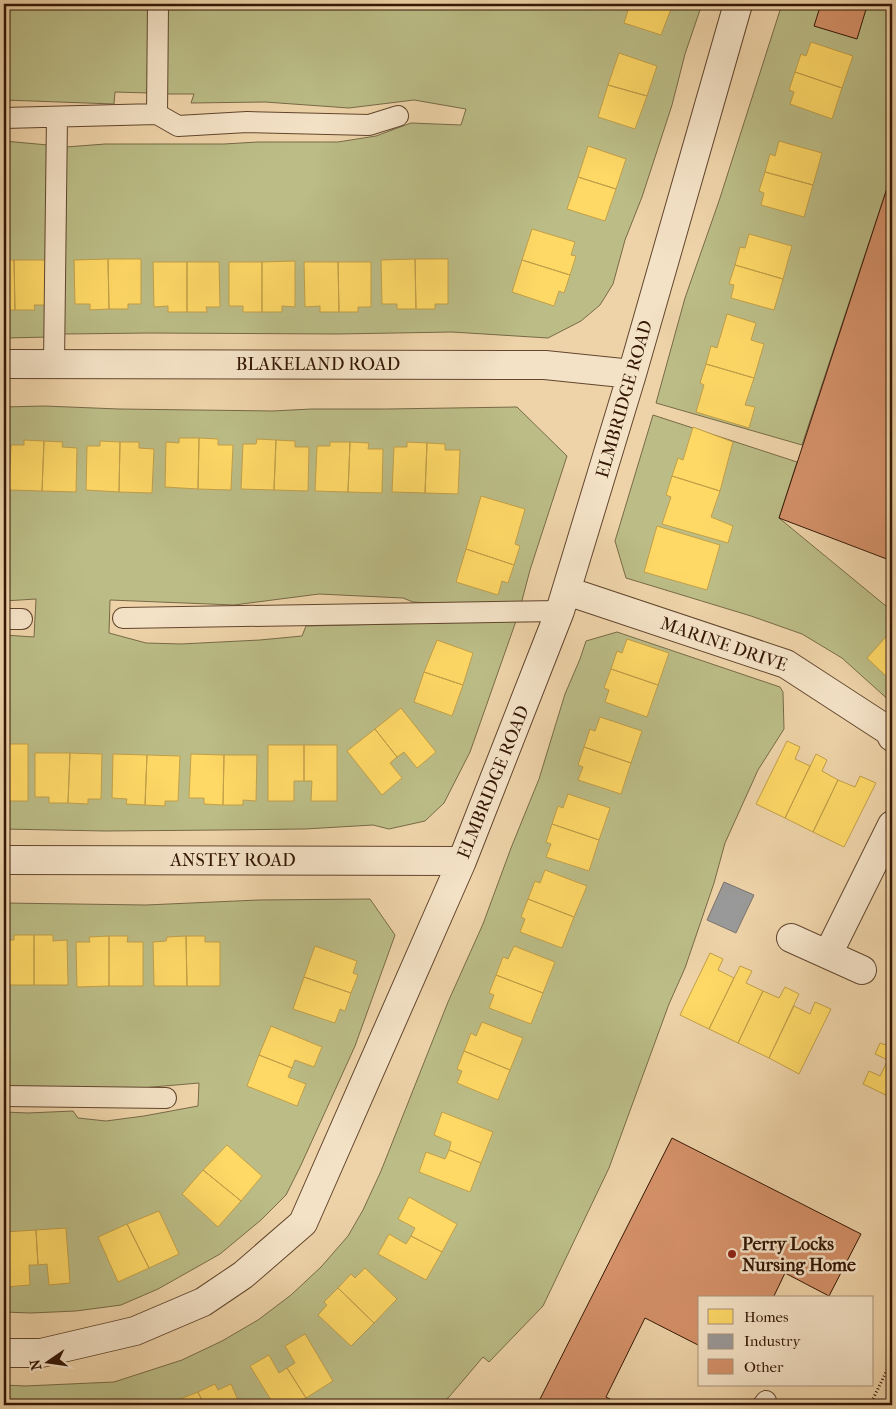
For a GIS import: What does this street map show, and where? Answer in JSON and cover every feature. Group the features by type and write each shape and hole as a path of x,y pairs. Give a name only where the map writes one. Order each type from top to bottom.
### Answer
{"street":[{"name":"ELMBRIDGE ROAD","path":"4,1353 41,1353 135,1331 203,1302 243,1275 303,1223 462,861 564,601 632,374 738,4"},
{"name":"BLAKELAND ROAD","path":"4,364 545,365 632,374"},
{"name":"MARINE DRIVE","path":"564,601 786,664 889,731 892,737"},
{"path":"828,954 892,825"},
{"name":"ANSTEY ROAD","path":"4,860 462,861"},
{"path":"791,938 862,970"}],"lane":[{"path":"157,114 158,4"},
{"path":"4,118 157,114 178,126 247,122 369,125 398,116"},
{"path":"54,363 57,117"},
{"path":"123,618 564,601"},
{"path":"4,1096 166,1098"}],"path":[{"path":"870,1405 892,1360"}],"green space":[{"path":"4,4 151,4 149,93 115,92 114,104 4,100"},
{"path":"164,4 702,4 685,54 672,105 642,197 625,240 613,284 600,305 581,321 548,338 452,332 64,334 66,147 105,144 338,142 376,136 411,123 461,125 466,109 414,100 349,108 265,102 191,103 194,94 164,94"},
{"path":"782,4 892,4 892,173 802,445 656,403 685,298 719,201"},
{"path":"4,141 48,145 50,337 4,338"},
{"path":"44,406 273,411 517,407 567,456 530,570 520,608 413,602 403,598 319,594 234,605 110,600 109,633 146,643 181,644 302,636 306,626 516,621 470,752 444,803 425,821 389,829 373,825 305,829 222,830 105,831 4,829 4,635 34,637 36,599 4,601 4,407"},
{"path":"653,415 797,462 779,518 892,611 892,703 842,658 802,634 751,616 626,578 615,541"},
{"path":"617,632 780,687 783,692 784,729 758,770 725,843 714,883 685,968 669,1004 609,1168 543,1306 489,1362 483,1357 449,1397 438,1405 4,1405 4,1385 25,1386 114,1382 182,1360 222,1341 258,1320 291,1295 321,1267 348,1236 363,1210 381,1171 448,1002 483,924 539,779 565,694 586,641"},
{"path":"370,899 395,935 355,1046 286,1195 261,1220 220,1254 158,1289 121,1305 76,1311 4,1312 4,1112 73,1111 78,1118 106,1121 144,1116 198,1106 199,1083 106,1091 4,1088 4,903 146,905 259,900"}],"building: Homes":[{"path":"630,4 673,4 661,35 624,23"},
{"path":"811,42 853,56 842,88 795,72 801,54 806,56"},
{"path":"619,53 657,66 647,96 608,85"},
{"path":"795,72 842,88 832,119 790,104 794,92 789,90"},
{"path":"608,85 647,96 635,129 598,117"},
{"path":"779,141 822,153 813,185 765,172 770,154 775,156"},
{"path":"588,146 626,159 616,189 578,177"},
{"path":"765,172 813,185 804,217 761,205 764,193 759,191"},
{"path":"578,177 616,189 605,221 567,209"},
{"path":"532,229 575,242 571,255 576,256 570,275 522,260"},
{"path":"749,234 792,246 783,279 735,265 740,247 745,248"},
{"path":"108,259 109,309 90,310 90,304 75,304 74,260"},
{"path":"108,259 141,259 141,304 128,304 128,309 109,309"},
{"path":"415,259 416,309 397,309 397,304 382,304 381,260"},
{"path":"415,259 448,259 448,304 435,304 435,309 416,309"},
{"path":"4,260 14,260 15,310 4,310"},
{"path":"14,260 47,260 48,305 34,305 35,310 15,310"},
{"path":"522,260 570,275 564,293 559,291 554,306 512,292"},
{"path":"295,261 295,307 282,306 282,312 262,312 262,262"},
{"path":"153,262 187,262 187,312 168,312 168,306 154,307"},
{"path":"187,262 219,262 220,307 206,307 207,312 187,312"},
{"path":"229,262 262,262 262,312 243,312 243,306 229,306"},
{"path":"304,262 338,262 339,312 320,312 320,306 305,307"},
{"path":"338,262 371,262 371,307 358,307 358,312 339,312"},
{"path":"735,265 783,279 774,310 731,298 734,285 729,284"},
{"path":"727,314 756,323 751,340 764,344 754,378 706,364 711,346 717,348"},
{"path":"706,364 754,378 745,405 755,407 749,428 696,412 704,385 700,383"},
{"path":"693,427 733,442 720,491 672,476 678,458 683,460"},
{"path":"179,438 199,438 198,489 165,487 166,442 179,443"},
{"path":"199,438 218,439 218,445 233,445 231,490 198,489"},
{"path":"257,439 276,440 274,490 241,489 243,444 256,444"},
{"path":"24,440 44,441 42,491 9,490 11,445 24,445"},
{"path":"276,440 295,441 295,447 309,447 308,491 274,490"},
{"path":"44,441 63,442 62,447 77,448 76,492 42,491"},
{"path":"100,441 120,442 119,492 86,490 87,446 100,446"},
{"path":"120,442 139,442 139,448 154,449 152,493 119,492"},
{"path":"330,442 350,442 348,492 315,491 317,446 330,446"},
{"path":"350,442 369,443 368,449 383,449 382,493 348,492"},
{"path":"407,442 427,443 425,493 392,492 394,447 407,447"},
{"path":"427,443 445,444 445,450 460,450 458,494 425,493"},
{"path":"672,476 720,491 711,517 733,526 728,543 662,524 671,497 666,495"},
{"path":"481,496 525,509 515,544 520,546 514,565 466,549"},
{"path":"657,526 720,545 707,590 644,572"},
{"path":"466,549 514,565 508,583 502,581 498,595 456,582"},
{"path":"892,630 892,669 886,676 867,658"},
{"path":"627,639 669,653 658,685 611,669 617,651 622,653"},
{"path":"437,640 473,653 463,685 424,672"},
{"path":"611,669 658,685 647,717 605,702 609,690 604,688"},
{"path":"424,672 463,685 452,716 414,702"},
{"path":"401,708 436,752 417,768 404,752 397,757 375,729"},
{"path":"600,717 642,731 631,763 584,747 590,729 595,731"},
{"path":"375,729 397,757 390,763 402,778 382,795 347,751"},
{"path":"787,741 800,747 795,759 810,766 785,818 756,804"},
{"path":"4,744 28,744 28,801 4,801"},
{"path":"268,745 304,745 304,781 294,781 294,801 268,801"},
{"path":"304,745 337,745 337,801 311,801 312,781 304,781"},
{"path":"584,747 631,763 621,794 578,780 583,767 578,765"},
{"path":"35,753 70,753 68,803 49,803 49,797 35,797"},
{"path":"70,753 102,754 101,799 88,799 88,804 68,803"},
{"path":"113,754 147,755 145,805 126,804 127,799 112,798"},
{"path":"191,754 224,755 223,805 204,804 204,798 189,798"},
{"path":"816,754 827,760 822,771 838,780 813,832 785,818"},
{"path":"147,755 180,756 178,801 165,801 165,806 145,805"},
{"path":"224,755 257,755 256,801 243,800 243,805 223,805"},
{"path":"860,776 876,783 844,847 813,832 838,780 855,787"},
{"path":"568,794 610,808 599,840 552,824 558,806 563,808"},
{"path":"552,824 599,840 589,871 546,857 551,844 546,842"},
{"path":"545,870 587,886 574,917 528,899 535,881 540,883"},
{"path":"528,899 574,917 562,948 520,932 525,919 521,917"},
{"path":"14,935 34,935 34,985 4,985 4,940 14,940"},
{"path":"34,935 53,935 53,941 67,940 68,985 34,985"},
{"path":"109,936 128,936 127,942 143,942 143,986 109,986"},
{"path":"109,936 109,986 77,987 76,942 90,942 89,937"},
{"path":"186,936 187,986 154,986 153,942 166,941 167,937"},
{"path":"186,936 205,936 205,942 220,942 220,986 187,986"},
{"path":"315,946 357,961 353,973 358,975 351,993 304,977"},
{"path":"514,946 555,962 543,993 496,975 503,957 508,959"},
{"path":"710,953 723,959 718,970 734,978 709,1029 680,1015"},
{"path":"740,966 752,971 746,983 763,991 738,1043 709,1029"},
{"path":"496,975 543,993 531,1024 489,1008 494,995 489,993"},
{"path":"304,977 351,993 345,1011 340,1009 335,1023 293,1009"},
{"path":"785,987 799,994 769,1058 738,1043 763,991 779,998"},
{"path":"815,1002 831,1009 799,1074 769,1058 794,1006 810,1014"},
{"path":"482,1022 523,1038 510,1070 464,1051 471,1033 476,1036"},
{"path":"271,1026 322,1047 314,1067 295,1060 292,1068 259,1055"},
{"path":"880,1043 892,1047 892,1062 875,1054"},
{"path":"464,1051 510,1070 498,1100 457,1083 462,1071 457,1069"},
{"path":"259,1055 292,1068 288,1077 306,1084 297,1106 247,1086"},
{"path":"888,1060 892,1062 892,1098 863,1084 869,1071 880,1076"},
{"path":"442,1112 493,1132 481,1163 449,1150 451,1142 434,1135"},
{"path":"227,1145 262,1176 241,1201 203,1170"},
{"path":"449,1150 481,1163 470,1192 419,1172 426,1152 445,1159"},
{"path":"203,1170 241,1201 218,1227 182,1194"},
{"path":"409,1197 457,1224 442,1252 411,1236 415,1228 398,1219"},
{"path":"159,1211 179,1254 149,1268 127,1224"},
{"path":"127,1224 149,1268 118,1282 98,1237"},
{"path":"66,1228 70,1283 49,1285 47,1264 38,1265 36,1230"},
{"path":"36,1230 38,1265 29,1265 30,1285 6,1287 4,1232"},
{"path":"389,1234 406,1244 411,1236 442,1252 426,1280 378,1254"},
{"path":"365,1268 397,1299 374,1323 338,1288 351,1274 355,1278"},
{"path":"338,1288 374,1323 351,1346 318,1315 327,1305 324,1302"},
{"path":"305,1334 333,1381 306,1398 287,1368 295,1363 285,1346"},
{"path":"269,1355 279,1373 287,1368 306,1398 293,1405 274,1405 250,1366"},
{"path":"215,1384 218,1390 231,1384 240,1405 204,1405 198,1392"},
{"path":"198,1392 204,1405 179,1405 182,1404 180,1399"}],"building: Industry":[{"path":"724,882 754,895 736,933 707,920"}],"building: Other":[{"path":"821,4 870,4 869,7 867,6 857,39 814,26"},
{"path":"892,173 892,561 779,518"},
{"name":"Perry Locks Nursing Home","path":"672,1138 861,1234 829,1296 785,1273 774,1296 698,1296 698,1345 645,1318 606,1397 622,1405 537,1405"}],"place":[{"name":"Perry Locks Nursing Home","path":"732,1254"}]}
